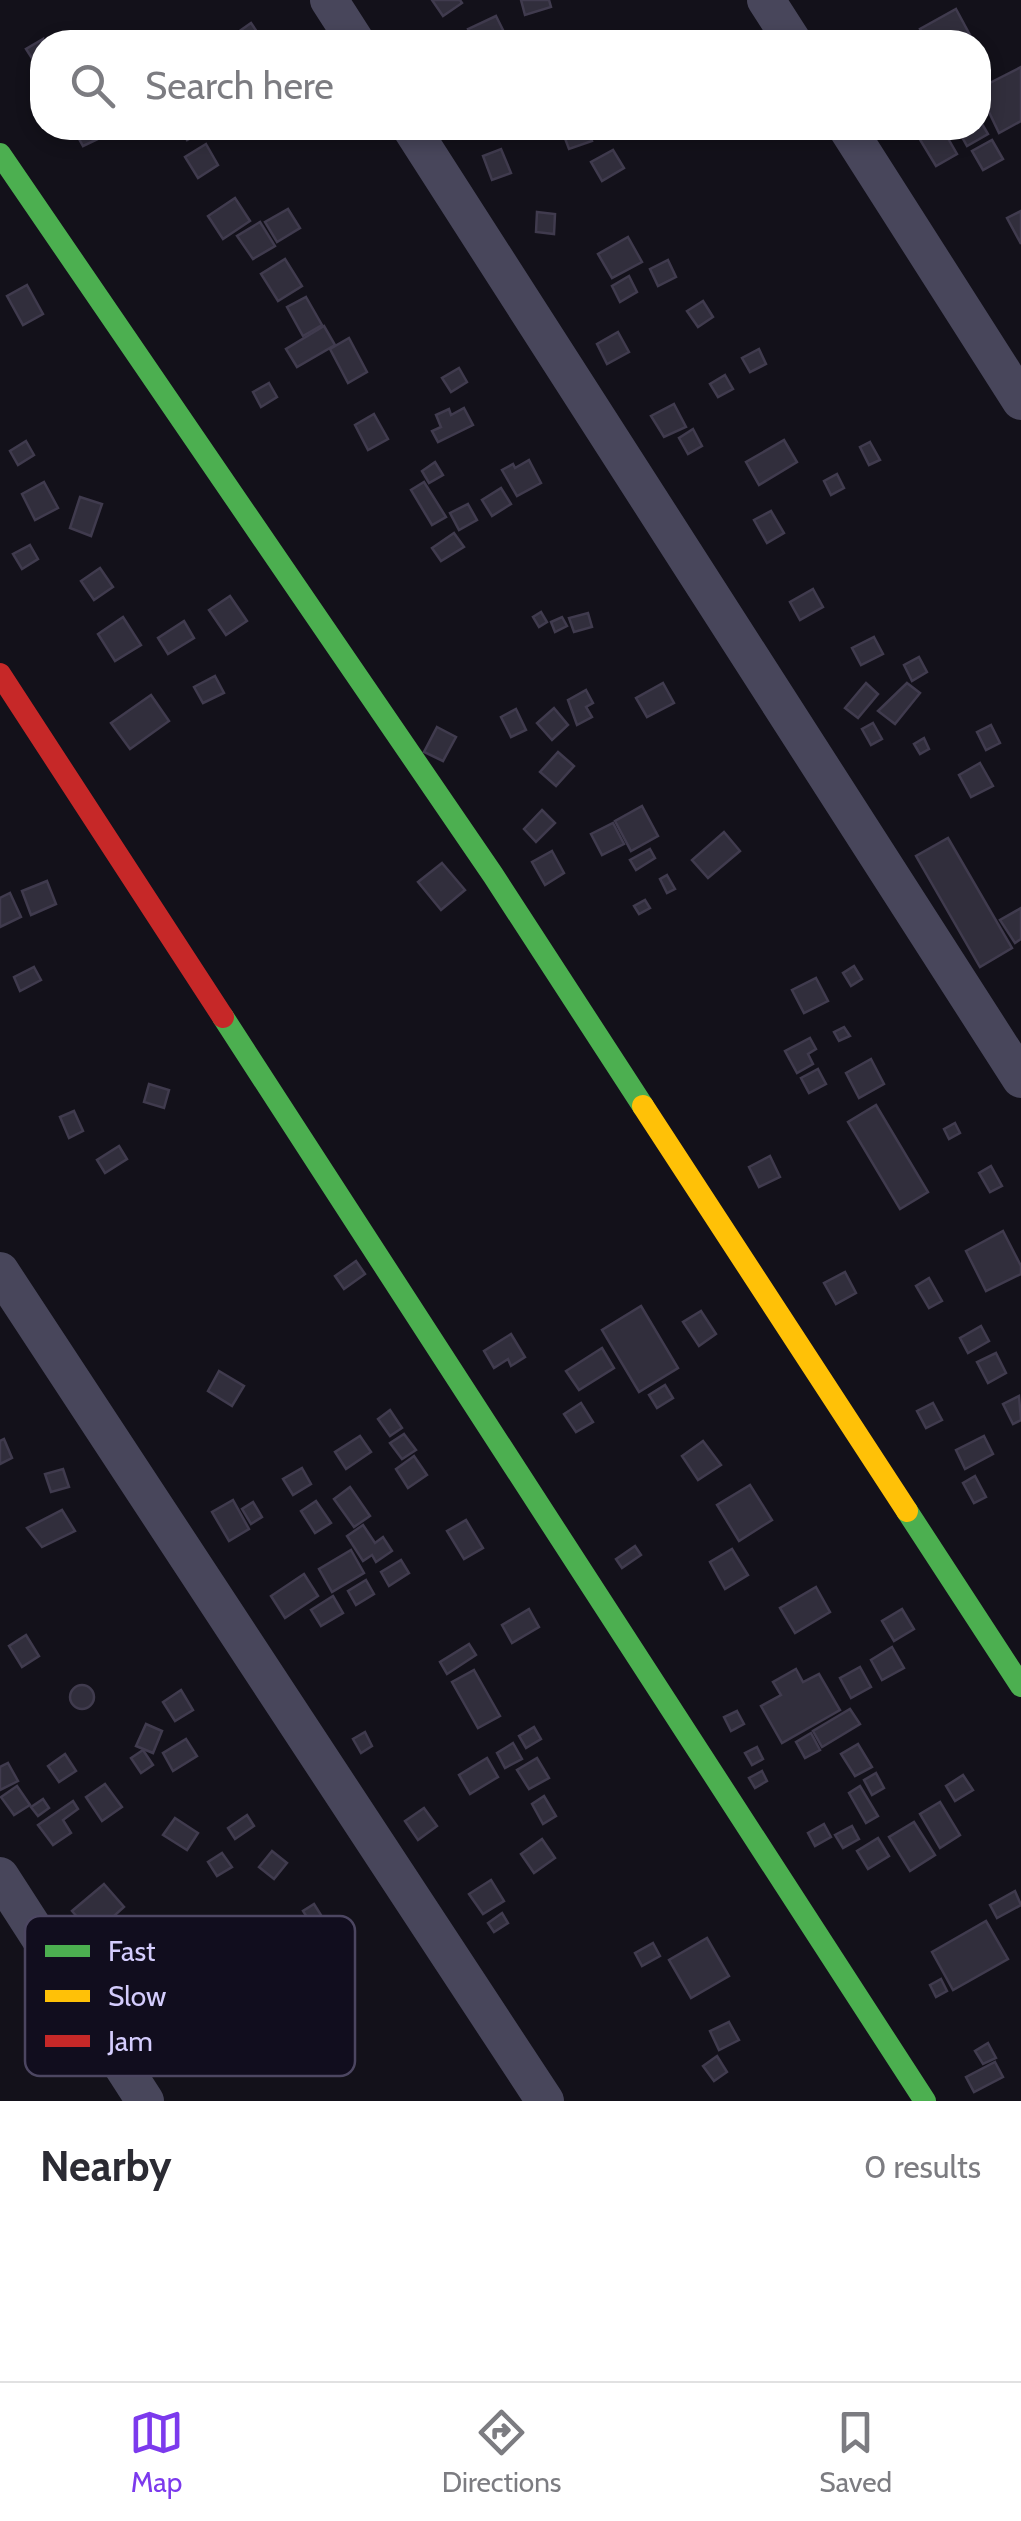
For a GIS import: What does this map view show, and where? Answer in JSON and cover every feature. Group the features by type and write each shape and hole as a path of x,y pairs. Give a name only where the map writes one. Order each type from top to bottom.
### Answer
{"street":[{"path":"329,0 348,30"},
{"path":"766,0 785,30"},
{"path":"419,140 1021,1079"},
{"path":"855,140 1021,400"},
{"path":"0,154 492,875 1021,1686"},
{"path":"0,674 924,2101"},
{"path":"0,1271 545,2101"},
{"path":"0,1876 26,1916"},
{"path":"129,2076 145,2101"}],"building":[{"path":"432,0 460,0 462,3 443,16"},
{"path":"521,0 549,0 551,7 525,15"},
{"path":"956,9 967,30 921,30"},
{"path":"496,16 503,30 468,30"},
{"path":"1021,67 1021,121 999,133 991,116 991,82"},
{"path":"566,140 592,141 569,149"},
{"path":"920,140 949,140 957,154 936,166"},
{"path":"992,140 1003,159 983,170 972,151"},
{"path":"206,144 218,165 198,178 185,157"},
{"path":"501,149 511,173 492,180 483,156"},
{"path":"613,150 624,168 602,181 591,162"},
{"path":"235,198 250,221 223,239 208,216"},
{"path":"288,209 300,228 277,242 265,222"},
{"path":"1021,211 1021,244 1007,218"},
{"path":"537,212 555,214 554,234 536,232"},
{"path":"260,222 275,246 253,259 237,236"},
{"path":"628,237 642,262 612,278 598,254"},
{"path":"285,259 302,286 278,301 261,274"},
{"path":"668,260 676,277 658,286 650,269"},
{"path":"629,276 637,292 620,302 612,286"},
{"path":"27,285 43,314 23,325 7,296"},
{"path":"306,297 322,325 303,336 287,307"},
{"path":"703,301 713,317 698,327 687,311"},
{"path":"324,326 335,345 297,367 286,349"},
{"path":"618,332 629,352 607,364 597,344"},
{"path":"349,338 367,372 348,383 330,349"},
{"path":"759,349 766,364 750,372 742,358"},
{"path":"459,368 467,382 451,392 442,378"},
{"path":"725,375 733,389 718,397 710,384"},
{"path":"269,383 277,397 261,407 253,392"},
{"path":"674,404 686,427 664,437 651,416"},
{"path":"464,408 473,425 438,442 432,431 441,427 436,415 449,409 451,415"},
{"path":"374,414 388,439 368,450 355,425"},
{"path":"693,429 702,446 688,454 679,438"},
{"path":"784,440 797,462 759,485 746,462"},
{"path":"26,441 34,455 18,465 10,451"},
{"path":"870,442 880,460 869,465 860,447"},
{"path":"529,460 541,483 517,496 502,470"},
{"path":"435,462 443,475 429,483 422,471"},
{"path":"837,474 844,488 831,495 824,481"},
{"path":"44,482 58,508 35,520 22,494"},
{"path":"424,482 446,517 432,525 411,490"},
{"path":"501,488 511,504 492,516 482,500"},
{"path":"80,497 102,504 91,536 70,528"},
{"path":"468,504 477,520 459,530 450,513"},
{"path":"771,511 784,533 767,543 754,520"},
{"path":"454,533 464,547 441,561 432,548"},
{"path":"30,545 38,559 22,569 13,554"},
{"path":"100,568 113,587 94,600 81,581"},
{"path":"813,589 823,607 800,620 790,602"},
{"path":"230,596 247,621 226,635 209,610"},
{"path":"541,612 547,622 539,627 533,617"},
{"path":"588,613 592,627 574,632 569,618"},
{"path":"123,617 141,645 115,661 98,634"},
{"path":"562,617 567,626 555,632 551,622"},
{"path":"184,621 194,638 168,654 158,638"},
{"path":"874,637 883,654 861,665 852,648"},
{"path":"919,657 927,672 912,681 904,665"},
{"path":"215,676 224,693 203,703 194,687"},
{"path":"663,683 674,703 647,717 636,698"},
{"path":"866,683 878,694 858,718 845,708"},
{"path":"907,683 920,693 895,724 878,711"},
{"path":"586,690 593,703 586,707 592,717 577,725 568,700"},
{"path":"151,695 169,721 130,749 111,723"},
{"path":"554,708 568,725 552,740 537,723"},
{"path":"516,709 526,730 511,737 501,717"},
{"path":"873,723 882,739 871,745 862,729"},
{"path":"991,725 1000,743 986,750 977,732"},
{"path":"437,727 456,737 443,761 424,752"},
{"path":"924,738 929,749 920,754 914,744"},
{"path":"558,752 574,766 556,786 540,772"},
{"path":"980,763 993,786 971,797 959,775"},
{"path":"642,806 658,836 631,851 615,821"},
{"path":"542,810 555,823 536,842 524,829"},
{"path":"613,823 624,844 602,855 591,834"},
{"path":"724,832 740,851 708,878 692,860"},
{"path":"948,838 1012,948 980,967 916,856"},
{"path":"650,849 655,858 636,870 630,860"},
{"path":"552,851 564,873 545,885 532,862"},
{"path":"442,863 465,890 441,910 418,882"},
{"path":"667,875 675,889 667,893 660,879"},
{"path":"47,881 56,904 31,915 22,891"},
{"path":"10,893 21,917 0,927 0,898"},
{"path":"645,900 650,908 639,914 634,906"},
{"path":"1021,908 1021,939 1015,943 1000,920"},
{"path":"854,966 862,979 851,986 843,973"},
{"path":"34,967 41,980 20,991 14,977"},
{"path":"816,978 828,1001 804,1013 792,990"},
{"path":"844,1027 850,1036 839,1041 834,1032"},
{"path":"810,1038 816,1049 808,1054 813,1064 797,1073 785,1051"},
{"path":"871,1059 884,1084 859,1098 846,1073"},
{"path":"818,1069 826,1084 809,1093 801,1078"},
{"path":"149,1084 169,1090 164,1108 144,1102"},
{"path":"876,1105 928,1192 900,1209 848,1122"},
{"path":"74,1111 83,1131 69,1138 60,1117"},
{"path":"955,1123 960,1133 949,1139 944,1129"},
{"path":"119,1146 127,1159 105,1173 97,1160"},
{"path":"770,1156 780,1177 759,1187 749,1167"},
{"path":"991,1166 1002,1186 990,1192 979,1173"},
{"path":"1003,1231 1021,1266 1021,1274 986,1291 966,1251"},
{"path":"356,1261 365,1274 344,1289 335,1276"},
{"path":"845,1272 856,1293 836,1304 824,1283"},
{"path":"929,1278 942,1301 929,1308 916,1286"},
{"path":"641,1306 678,1368 639,1392 602,1330"},
{"path":"701,1311 716,1334 699,1346 683,1322"},
{"path":"981,1326 989,1341 968,1353 960,1338"},
{"path":"511,1334 525,1357 511,1366 508,1359 494,1368 484,1351"},
{"path":"602,1348 614,1368 579,1390 566,1371"},
{"path":"996,1353 1006,1373 988,1383 977,1362"},
{"path":"219,1371 244,1386 232,1406 208,1391"},
{"path":"665,1385 673,1398 657,1408 649,1395"},
{"path":"1019,1396 1021,1420 1013,1424 1003,1404"},
{"path":"581,1403 593,1422 576,1432 564,1414"},
{"path":"933,1403 942,1420 926,1428 917,1411"},
{"path":"390,1410 402,1428 390,1436 378,1419"},
{"path":"404,1434 416,1450 402,1459 390,1443"},
{"path":"360,1436 371,1452 346,1469 335,1452"},
{"path":"984,1436 993,1454 965,1469 956,1450"},
{"path":"4,1439 12,1458 0,1464 0,1441"},
{"path":"703,1441 721,1465 698,1480 682,1456"},
{"path":"414,1456 427,1475 408,1488 396,1469"},
{"path":"302,1468 311,1484 293,1495 283,1479"},
{"path":"63,1469 69,1487 51,1492 45,1474"},
{"path":"975,1476 986,1497 974,1503 963,1483"},
{"path":"750,1485 772,1520 739,1541 717,1505"},
{"path":"350,1487 370,1516 354,1527 334,1499"},
{"path":"233,1500 249,1529 229,1541 212,1512"},
{"path":"316,1501 331,1523 315,1533 301,1511"},
{"path":"253,1502 262,1517 251,1524 242,1509"},
{"path":"62,1510 75,1531 42,1547 27,1528"},
{"path":"466,1520 483,1548 464,1559 447,1531"},
{"path":"363,1525 375,1543 383,1537 392,1551 376,1562 372,1555 363,1561 347,1536"},
{"path":"635,1546 641,1555 622,1568 616,1559"},
{"path":"732,1549 748,1575 725,1589 710,1562"},
{"path":"351,1550 364,1573 332,1592 319,1569"},
{"path":"401,1560 409,1573 389,1586 381,1572"},
{"path":"304,1574 318,1596 285,1618 271,1596"},
{"path":"366,1580 374,1594 356,1605 348,1591"},
{"path":"816,1587 830,1612 795,1633 780,1608"},
{"path":"333,1596 343,1613 321,1626 311,1610"},
{"path":"529,1609 539,1627 512,1643 502,1625"},
{"path":"902,1609 914,1629 894,1641 882,1621"},
{"path":"26,1635 39,1656 22,1667 9,1646"},
{"path":"469,1644 476,1655 447,1674 440,1662"},
{"path":"892,1647 904,1668 882,1680 871,1660"},
{"path":"860,1667 871,1687 851,1698 840,1678"},
{"path":"796,1669 803,1682 819,1674 840,1710 782,1743 761,1706 781,1695 773,1682"},
{"path":"474,1670 500,1716 478,1728 452,1682"},
{"path":"82,1685 94,1697 82,1709 70,1697"},
{"path":"181,1690 193,1710 175,1721 163,1702"},
{"path":"850,1709 860,1724 822,1747 813,1731"},
{"path":"737,1711 744,1724 731,1731 724,1717"},
{"path":"146,1724 162,1731 153,1753 136,1746"},
{"path":"534,1727 541,1739 526,1748 519,1736"},
{"path":"365,1732 372,1746 361,1753 353,1739"},
{"path":"811,1733 820,1750 805,1758 796,1742"},
{"path":"186,1739 197,1756 173,1771 163,1753"},
{"path":"513,1743 522,1759 505,1768 497,1753"},
{"path":"858,1744 872,1767 855,1776 841,1754"},
{"path":"757,1747 763,1759 752,1765 745,1753"},
{"path":"143,1750 153,1765 141,1773 131,1758"},
{"path":"65,1754 76,1771 59,1782 48,1766"},
{"path":"487,1758 498,1777 470,1794 459,1775"},
{"path":"537,1758 549,1778 529,1789 517,1770"},
{"path":"8,1763 18,1781 0,1790 0,1767"},
{"path":"762,1771 767,1781 755,1788 749,1778"},
{"path":"876,1773 884,1788 872,1795 864,1780"},
{"path":"963,1775 973,1790 955,1801 946,1786"},
{"path":"105,1784 122,1807 102,1821 86,1797"},
{"path":"17,1786 30,1805 14,1815 1,1797"},
{"path":"860,1786 878,1816 866,1823 849,1793"},
{"path":"544,1796 556,1816 543,1824 532,1804"},
{"path":"43,1799 49,1808 38,1816 31,1807"},
{"path":"73,1801 78,1809 63,1820 71,1833 53,1845 38,1825"},
{"path":"940,1802 960,1835 940,1848 920,1814"},
{"path":"424,1808 437,1826 418,1840 405,1821"},
{"path":"247,1815 254,1826 235,1839 228,1828"},
{"path":"175,1818 198,1833 187,1850 163,1835"},
{"path":"914,1822 935,1855 910,1871 889,1837"},
{"path":"824,1824 831,1837 815,1846 808,1833"},
{"path":"852,1826 859,1839 843,1848 835,1835"},
{"path":"878,1838 889,1856 868,1869 857,1851"},
{"path":"542,1839 555,1858 534,1873 521,1854"},
{"path":"272,1851 287,1863 274,1879 259,1867"},
{"path":"222,1853 232,1867 217,1876 208,1862"},
{"path":"491,1880 504,1901 483,1914 469,1894"},
{"path":"104,1884 124,1907 114,1916 76,1916 72,1911"},
{"path":"1015,1891 1021,1905 997,1918 990,1905"},
{"path":"314,1904 322,1916 306,1916 303,1911"},
{"path":"502,1913 508,1923 494,1932 488,1923"},
{"path":"986,1921 1008,1959 953,1990 932,1952"},
{"path":"707,1938 729,1976 691,1998 669,1960"},
{"path":"653,1943 660,1956 642,1966 635,1953"},
{"path":"941,1979 947,1991 936,1997 930,1985"},
{"path":"729,2022 739,2040 719,2050 710,2031"},
{"path":"988,2043 996,2058 983,2064 975,2051"},
{"path":"717,2056 727,2072 714,2081 703,2066"},
{"path":"995,2062 1003,2077 974,2092 966,2077"}],"traffic: fast":[{"path":"0,154 493,875 643,1106"},
{"path":"223,1017 925,2101"},
{"path":"907,1511 1021,1686"}],"traffic: slow":[{"path":"643,1106 907,1511"}],"traffic: jam":[{"path":"0,674 223,1017"}]}
